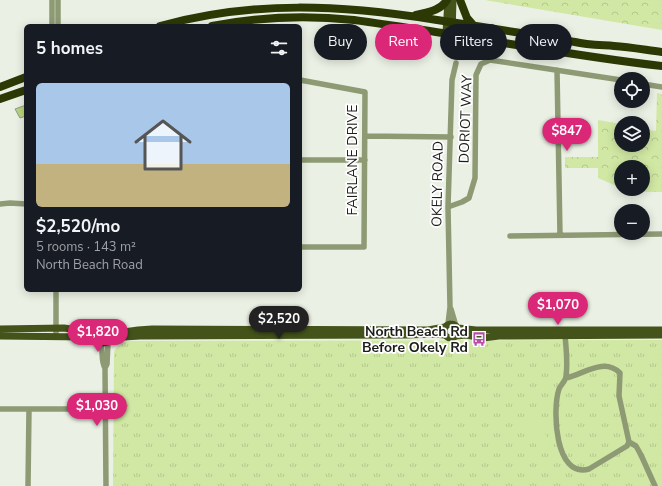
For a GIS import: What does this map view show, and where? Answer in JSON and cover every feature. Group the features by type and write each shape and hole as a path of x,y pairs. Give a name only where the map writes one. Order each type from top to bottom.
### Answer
{"highway":[{"path":"412,16 438,9 444,5 447,0"},
{"path":"460,0 467,18 472,24"},
{"path":"167,24 220,12 288,6 342,7 462,24"},
{"path":"222,24 274,19 326,18 368,22 440,33"},
{"path":"507,31 577,43 662,52"},
{"path":"507,43 598,58 662,66"},
{"path":"15,82 24,74"},
{"path":"0,86 24,78"},
{"path":"0,100 24,91"}],"main road":[{"path":"447,0 449,22"},
{"path":"449,22 454,0"},
{"path":"0,329 55,328 76,329 89,332 107,330 110,332 152,330 428,330 452,324 457,330 466,335 483,338 499,336 662,335"},
{"path":"445,335 444,331 446,326"},
{"path":"457,330 662,330"},
{"path":"0,336 87,336 100,340 104,343 124,337 140,336 408,336 433,334 445,335 451,338 457,330"},
{"path":"100,340 98,335 101,331"},
{"path":"110,332 112,335 110,341"}],"street":[{"path":"52,0 52,24"},
{"path":"58,0 58,24"},
{"name":"DORIOT WAY","path":"448,207 469,198 475,178 476,75 480,64 490,60 614,79"},
{"name":"OKELY ROAD","path":"446,326 450,307 448,207 452,80 456,63"},
{"path":"557,70 560,235"},
{"name":"FAIRLANE DRIVE","path":"302,80 365,92 364,247 302,247"},
{"path":"650,85 662,88"},
{"path":"365,136 451,137"},
{"path":"302,160 365,160"},
{"path":"0,204 24,204"},
{"path":"510,236 614,234"},
{"path":"650,234 662,234"},
{"path":"56,292 56,336"},
{"name":"OKELY ROAD","path":"450,307 457,330"},
{"path":"565,336 566,378 559,390 556,412 556,431 563,453 568,462 578,471 589,470 627,446 629,442 619,396 620,373 615,368 605,366 590,368 566,378"},
{"path":"100,340 102,348 102,364 105,368"},
{"path":"106,486 105,368 107,364 110,341"},
{"path":"0,409 106,409"},
{"path":"28,486 29,409"},
{"path":"629,442 636,446 655,486"}],"green space":[{"path":"485,0 662,0 662,30"},
{"path":"657,93 662,94 662,192 650,192 650,160 614,160 614,185 598,178 598,168 565,168 565,157 598,157 598,120 614,123 614,152 650,152 650,130 656,131"},
{"path":"662,340 662,486 113,486 114,352 120,345 129,341"},
{"path":"531,419 535,421 537,425 545,432 548,445 544,448 538,448 536,445 536,439 528,432 527,421"}],"building":[{"path":"24,106 24,117 20,118 15,109"}],"place":[{"name":"North Beach Rd Before Okely Rd","path":"479,339"}]}
